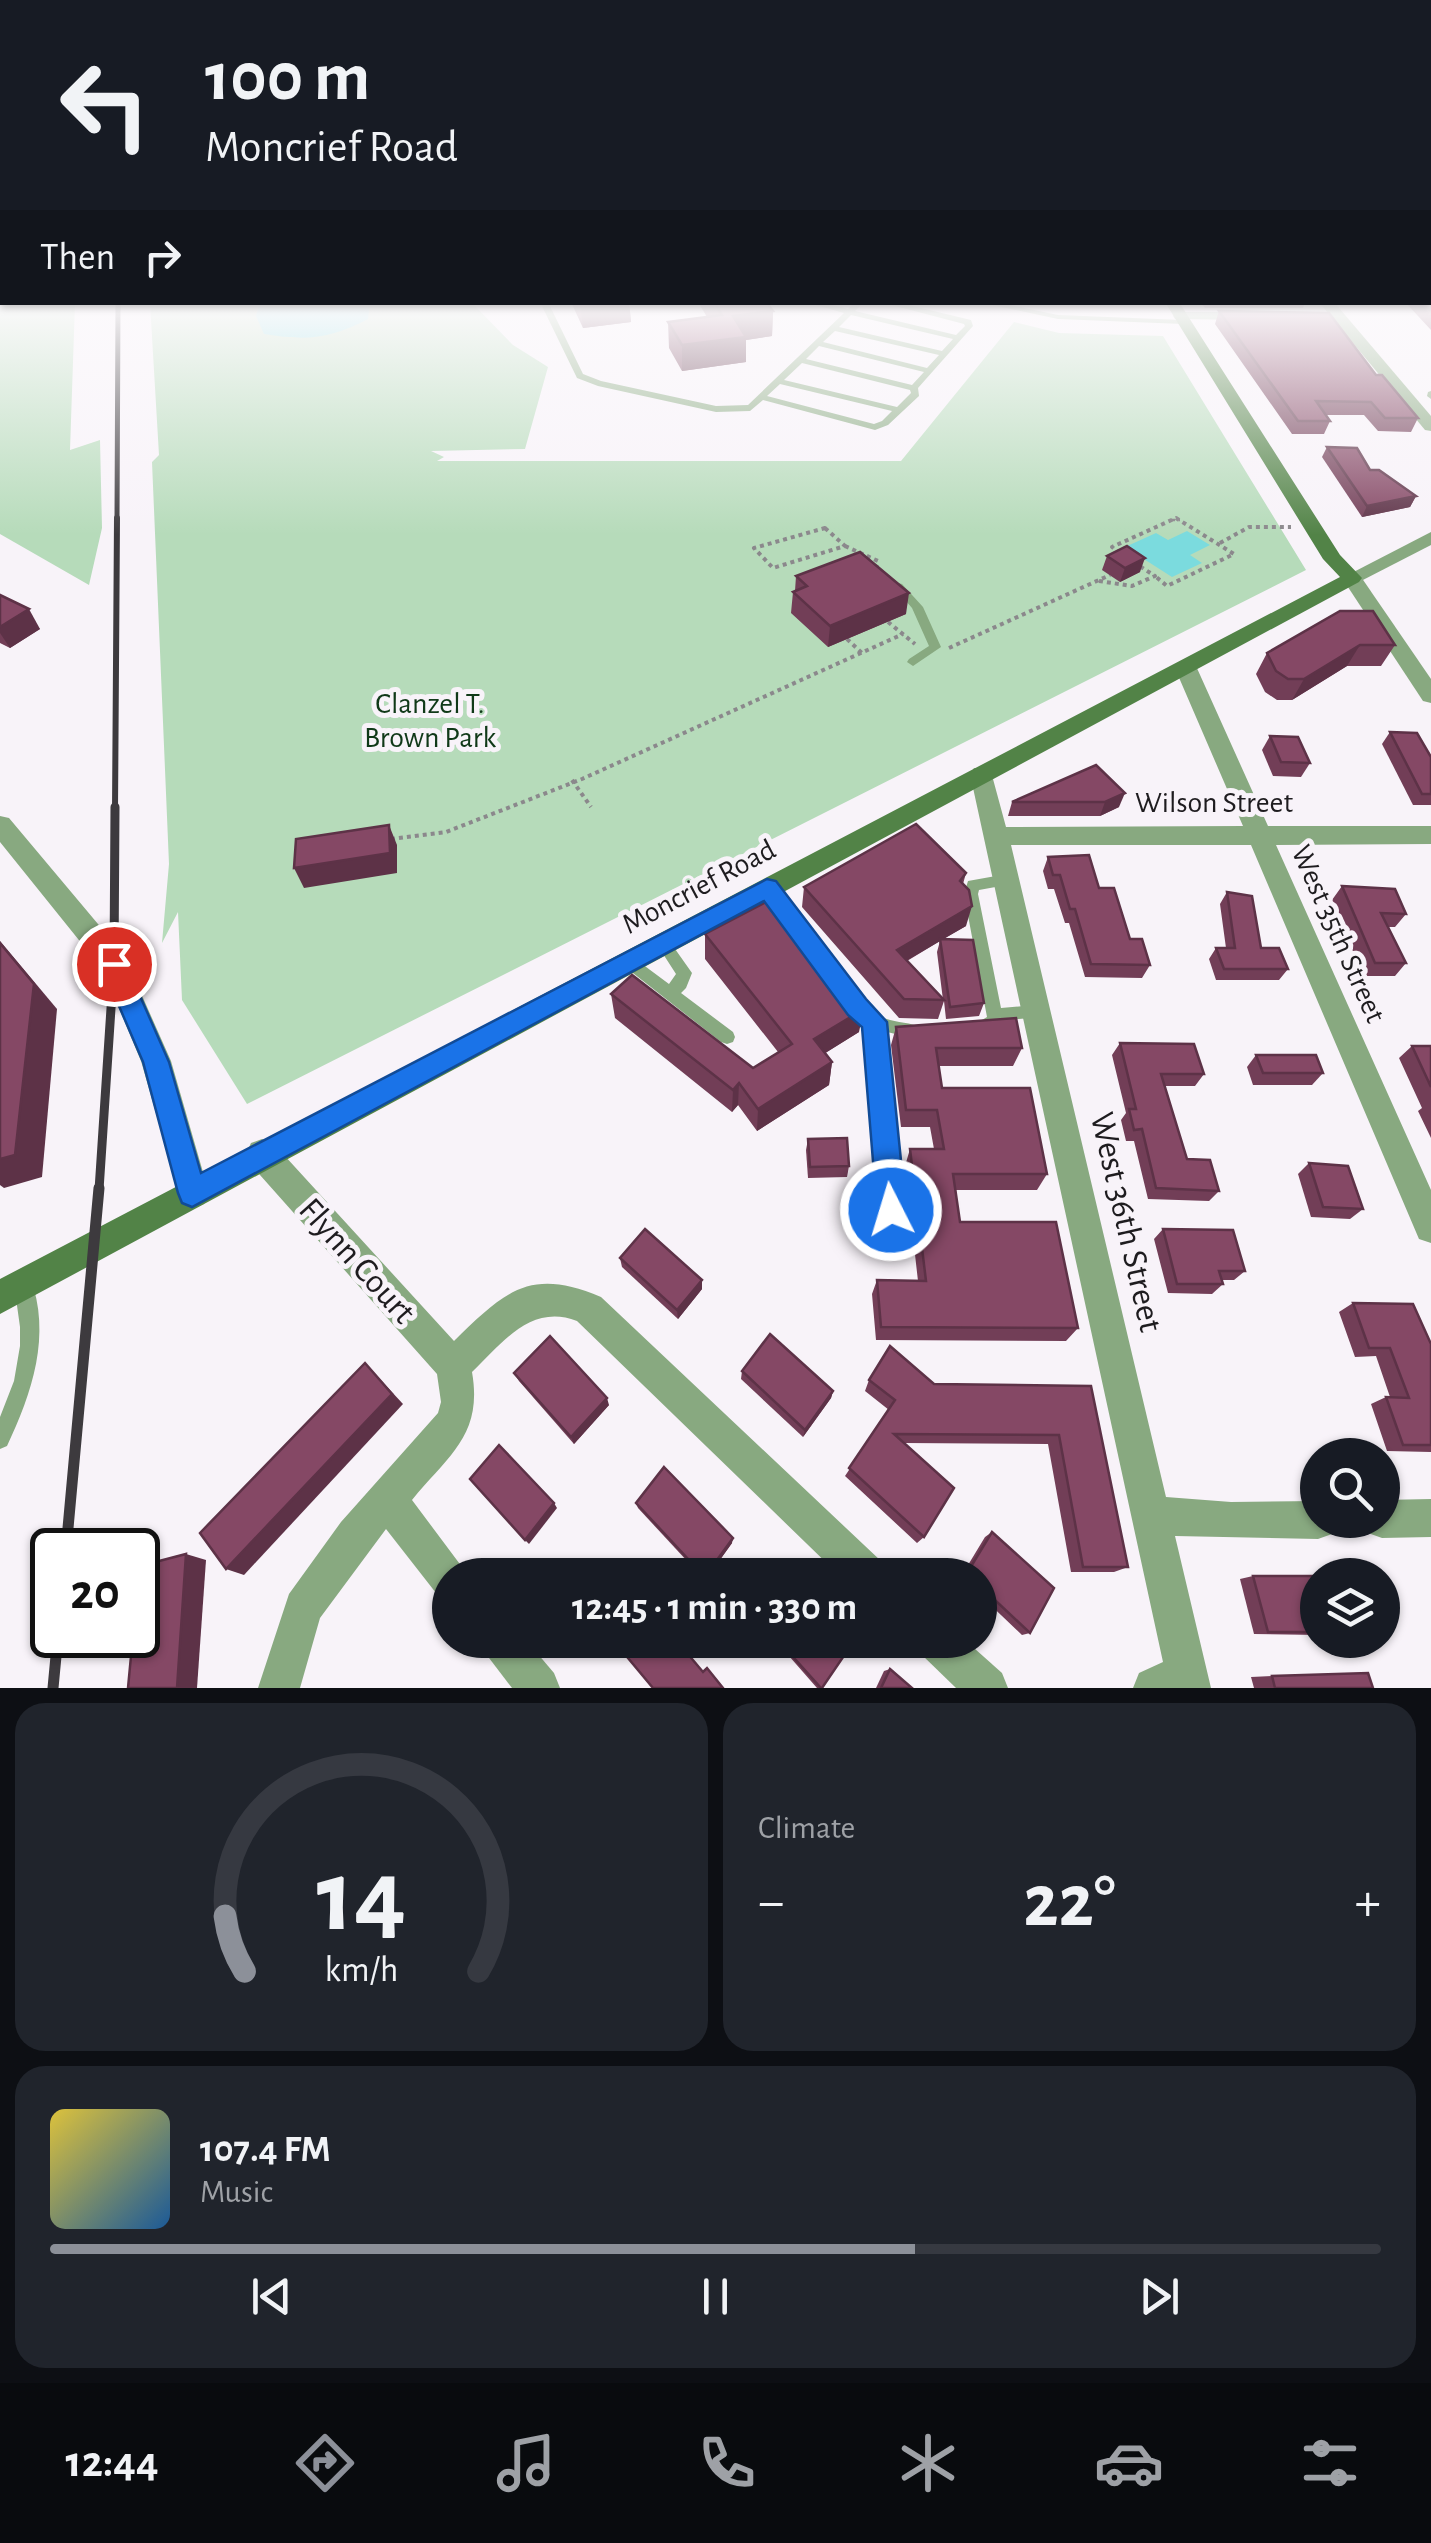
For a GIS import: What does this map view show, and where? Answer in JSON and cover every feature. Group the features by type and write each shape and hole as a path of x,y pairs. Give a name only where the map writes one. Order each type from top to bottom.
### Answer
{"main road":[{"path":"1219,378 1333,558 1352,578"},
{"name":"Moncrief Road","path":"11,1290 1352,578"}],"street":[{"path":"1390,378 1431,426"},
{"name":"Moncrief Road","path":"1352,578 1431,538"},
{"path":"1352,578 1431,696"},
{"name":"West 35th Street","path":"1184,666 1431,1227"},
{"name":"West 36th Street","path":"982,774 1151,1515 1177,1683"},
{"path":"0,826 114,964 156,1062 192,1193"},
{"name":"Wilson Street","path":"997,836 1431,834"},
{"name":"Flynn Court","path":"262,1154 453,1366"},
{"path":"279,1688 303,1608 386,1498 453,1423 460,1402 453,1366 522,1304 538,1296 572,1300 590,1309 848,1558"},
{"path":"386,1498 434,1558"},
{"path":"1151,1515 1300,1520"},
{"path":"1400,1519 1431,1518"},
{"path":"515,1658 539,1688"},
{"path":"954,1658 986,1688"}],"lane":[{"path":"584,378 716,409 750,408 782,378"},
{"path":"873,378 914,388"},
{"path":"914,388 924,378"},
{"path":"778,381 900,410"},
{"path":"761,397 875,426 886,424 916,394 914,388"},
{"path":"876,567 917,606 930,650 913,662"},
{"path":"995,1020 971,894 973,885 1006,880"},
{"path":"767,888 857,1007 874,1022 908,1031 926,1030"},
{"path":"662,943 684,974 670,994"},
{"path":"629,962 727,1037"},
{"path":"961,1030 979,1029 1006,1013 1037,1012"},
{"path":"874,1022 891,1210"},
{"path":"0,1440 23,1393 33,1344 11,1290"}],"path":[{"path":"1126,557 1112,547 1176,518 1234,554 1168,586 1140,566"},
{"path":"1218,544 1248,527 1291,527"},
{"path":"845,546 773,568 754,548 825,528 845,546 873,556 876,567"},
{"path":"888,622 930,650 956,648 1110,576"},
{"path":"1099,581 1132,586 1155,576"},
{"path":"379,841 433,836 582,779 903,634"},
{"path":"846,639 862,653"},
{"path":"572,780 591,807"}],"green space":[{"path":"0,378 72,378 70,450 100,440 102,528 89,585 0,534"},
{"name":"Clanzel T. Brown Park","path":"154,378 545,378 525,449 431,451 444,457 437,461 901,461 969,378 1189,378 1306,570 247,1104 182,1000 178,912 162,943 169,864 152,462 159,455"}],"water":[{"path":"1187,531 1210,545 1190,555 1202,563 1172,577 1125,547 1156,533 1168,540"}],"building":[{"path":"1267,378 1384,378 1418,418 1385,418 1371,402 1316,401 1330,421 1298,421"},
{"path":"1327,447 1357,448 1370,470 1379,470 1416,496 1367,506"},
{"path":"1127,546 1145,558 1125,568 1107,556"},
{"path":"860,552 909,593 830,626 793,592 807,586 796,576"},
{"path":"0,595 29,609 0,627"},
{"path":"1340,611 1373,611 1395,645 1360,645 1304,679 1288,679 1276,671 1267,653"},
{"path":"1390,732 1417,733 1431,757 1431,794 1422,794"},
{"path":"1270,736 1298,737 1310,763 1281,762"},
{"path":"1096,765 1125,793 1105,802 1012,802"},
{"path":"916,824 966,873 960,881 969,890 972,906 897,950 944,1000 904,999 804,887"},
{"path":"389,825 390,853 294,868 296,839"},
{"path":"1089,855 1099,888 1114,888 1130,939 1142,939 1150,965 1091,964 1075,909 1070,909 1060,875 1053,875 1048,857"},
{"path":"1342,886 1395,889 1406,914 1381,913 1406,963 1375,963"},
{"path":"1227,892 1252,896 1261,948 1279,948 1288,969 1224,969 1216,948 1235,948"},
{"path":"770,900 864,1009 814,1039 832,1062 758,1109 739,1083 733,1090 611,994 632,975 753,1068 792,1044 705,934"},
{"path":"940,939 973,940 984,1003 950,1007"},
{"path":"0,943 34,984 15,1155 0,1159"},
{"path":"1016,1018 1022,1048 936,1048 942,1088 1030,1088 1047,1174 953,1174 960,1222 1056,1222 1078,1328 881,1327 877,1280 926,1281 910,1149 944,1149 937,1110 906,1110 896,1027"},
{"path":"1120,1043 1194,1044 1204,1074 1161,1074 1187,1159 1210,1160 1219,1191 1156,1188 1142,1129 1134,1130 1129,1109 1136,1109"},
{"path":"1412,1046 1431,1046 1431,1087"},
{"path":"1256,1055 1316,1055 1323,1073 1263,1073"},
{"path":"847,1138 849,1166 810,1167 808,1139"},
{"path":"1309,1163 1348,1166 1363,1209 1323,1207"},
{"path":"645,1229 702,1280 677,1310 620,1258"},
{"path":"1163,1229 1233,1230 1245,1271 1219,1271 1223,1284 1177,1284"},
{"path":"1353,1303 1413,1304 1431,1344 1431,1445 1403,1445 1386,1397 1409,1398 1390,1348 1369,1348"},
{"path":"770,1334 833,1391 805,1430 742,1371"},
{"path":"550,1336 607,1398 571,1437 514,1373"},
{"path":"890,1346 934,1384 1091,1386 1128,1567 1083,1567 1059,1435 894,1434 954,1488 924,1537 849,1468 895,1400 869,1380"},
{"path":"365,1363 392,1394 226,1569 200,1533"},
{"path":"499,1445 554,1503 525,1540 470,1479"},
{"path":"664,1467 733,1538 718,1558 687,1558 636,1503"},
{"path":"992,1532 1054,1588 1030,1633 997,1602 997,1558 976,1558"},
{"path":"186,1554 177,1688 128,1688 131,1658 160,1658 160,1561"},
{"path":"1253,1576 1300,1576 1300,1632 1268,1632"},
{"path":"628,1658 691,1658 703,1672 707,1668 723,1688 653,1688"},
{"path":"794,1658 842,1658 821,1688"},
{"path":"890,1669 912,1688 881,1688"},
{"path":"1368,1673 1373,1688 1275,1688 1272,1676"}],"railway":[{"path":"117,520 118,378"},
{"path":"115,810 117,518"},
{"path":"99,1190 114,963 115,807"},
{"path":"68,1528 99,1188"},
{"path":"53,1688 56,1658"}],"route":[{"path":"114,964 156,1062 192,1193 767,888 857,1007 874,1022 891,1210"}]}
